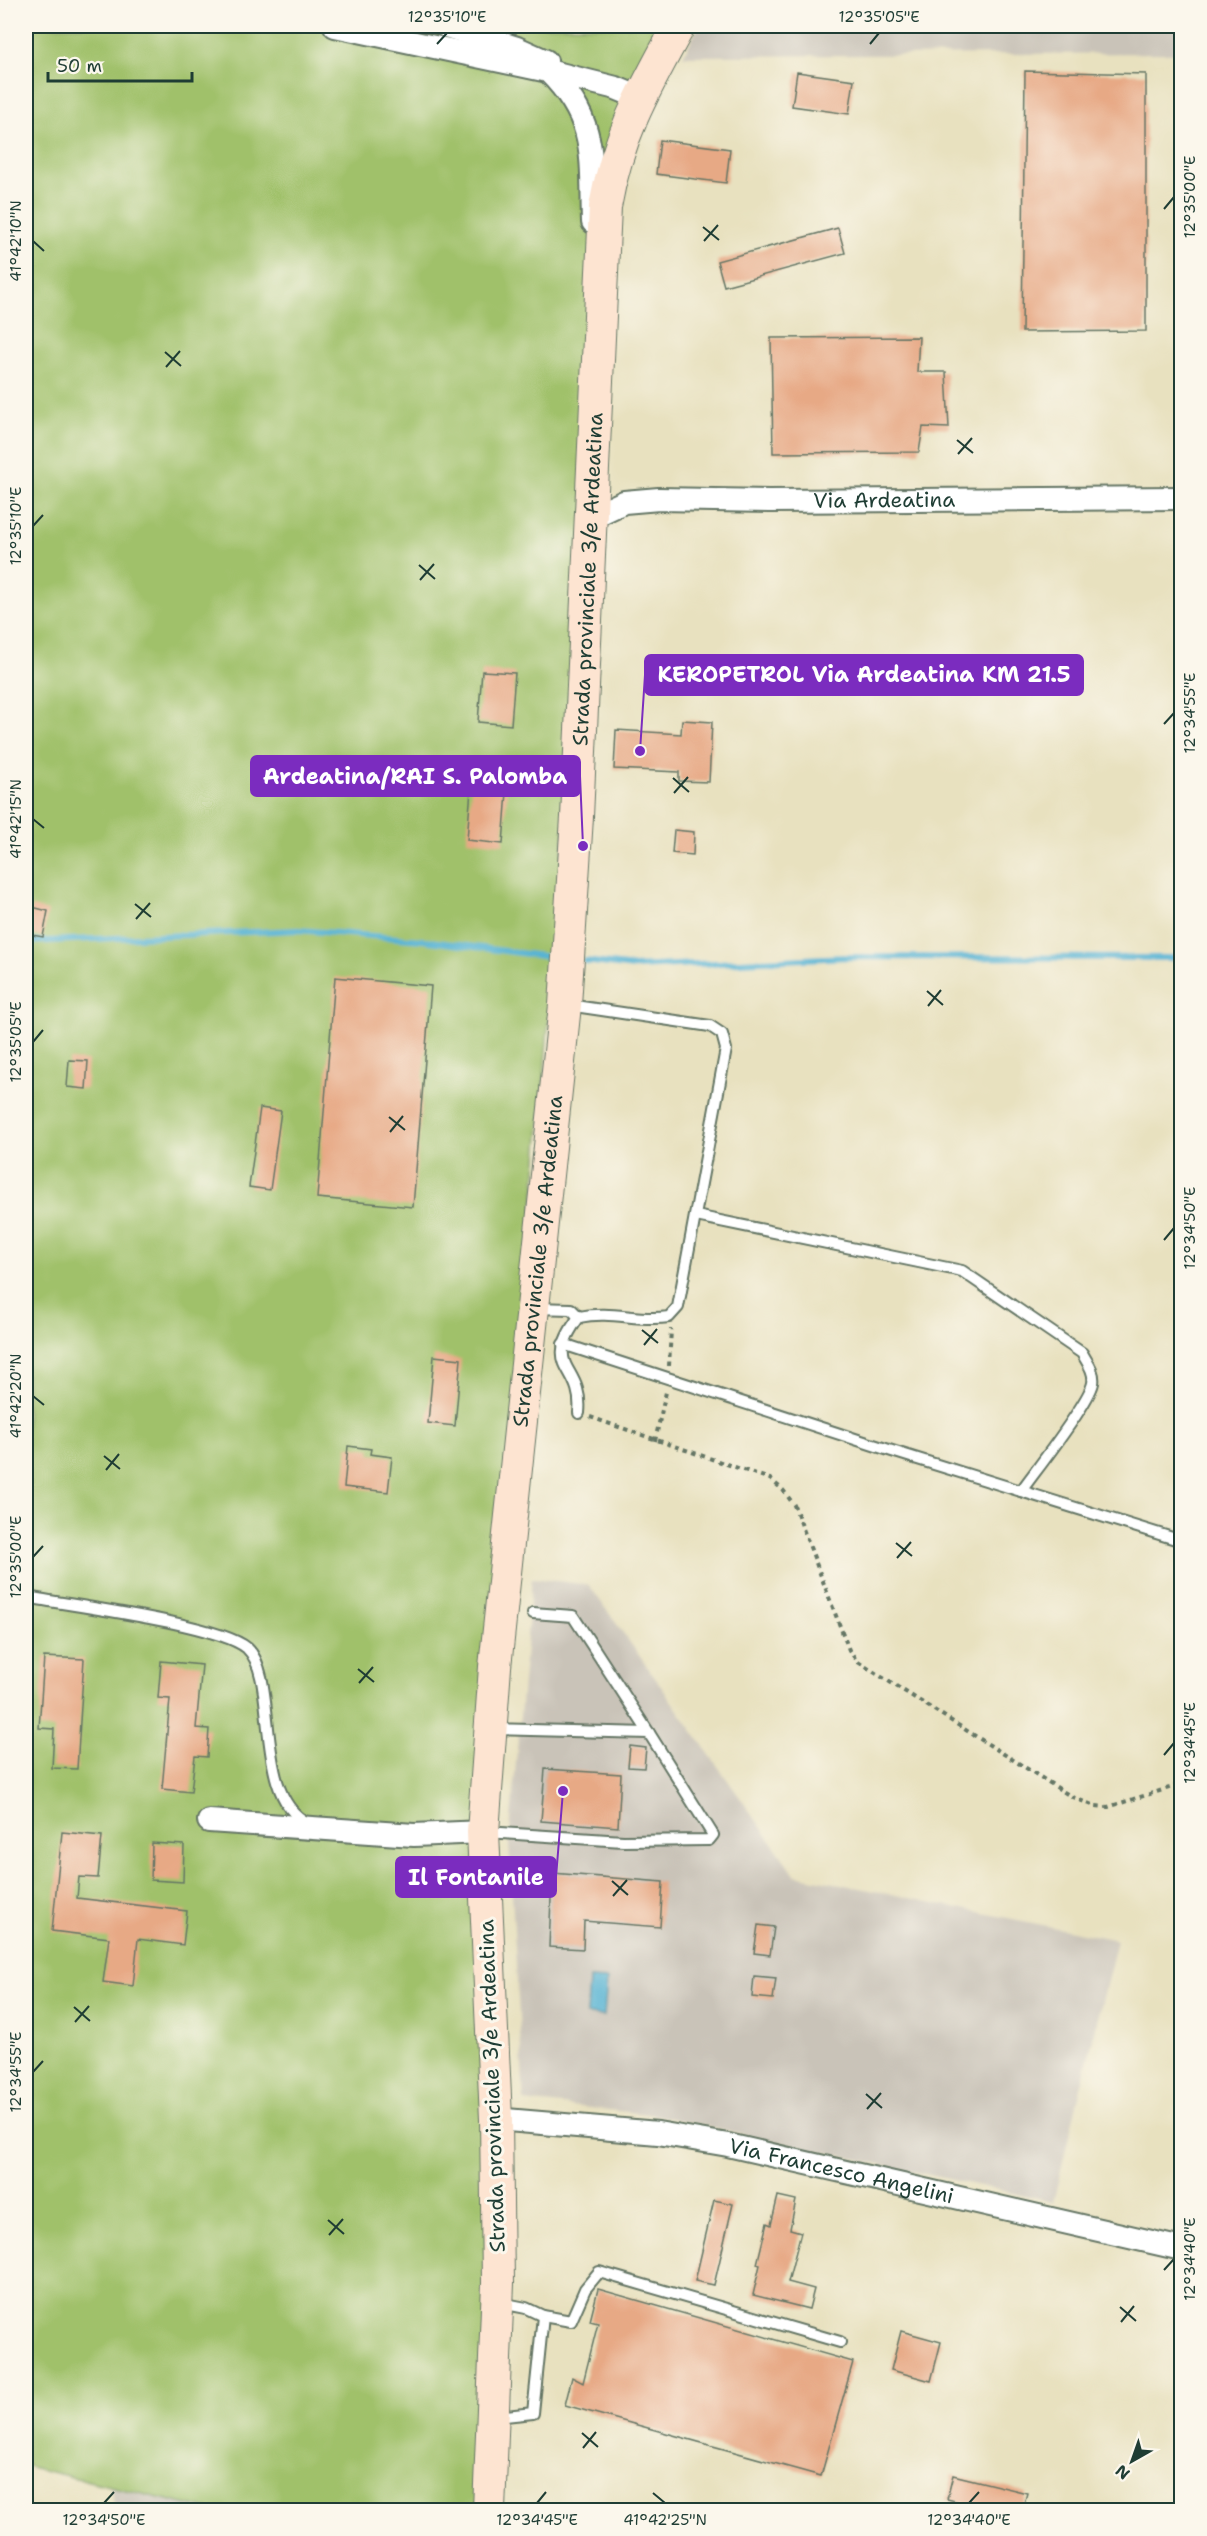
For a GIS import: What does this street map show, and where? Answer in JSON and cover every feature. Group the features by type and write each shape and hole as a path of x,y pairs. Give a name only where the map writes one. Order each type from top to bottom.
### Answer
{"main road":[{"name":"Strada provinciale 3/e Ardeatina","path":"489,2511 497,2303 496,2119 483,1832 490,1729 565,1005 577,818 605,207 611,172 620,142 640,98 679,26"}],"street":[{"path":"335,26 548,71 616,88 640,98"},
{"path":"446,26 517,48 582,80"},
{"path":"548,71 574,100 581,113 588,140 598,336"},
{"name":"Via Ardeatina","path":"590,518 624,502 659,499 781,501 1182,498"},
{"path":"209,1821 414,1835 483,1832"},
{"name":"Via Francesco Angelini","path":"496,2119 658,2133 728,2145 1182,2248"}],"lane":[{"path":"565,1005 710,1026 722,1034 726,1049 678,1307 669,1317 654,1320 601,1313 579,1317 563,1344 561,1357 578,1386 579,1413"},
{"path":"696,1216 962,1271 1082,1353 1091,1369 1093,1383 1081,1406 1021,1491"},
{"path":"532,1308 571,1309 579,1317"},
{"path":"563,1344 1182,1541"},
{"path":"26,1597 173,1624 230,1638 248,1649 257,1664 271,1756 284,1798 293,1813 317,1827"},
{"path":"483,1832 623,1841 712,1838 713,1835 573,1616 533,1613"},
{"path":"490,1729 649,1733"},
{"path":"497,2303 526,2308 543,2316 571,2321 585,2289 599,2272 840,2342"},
{"path":"493,2418 533,2413 543,2316"}],"path":[{"path":"579,1413 770,1479 783,1490 794,1505 849,1650 858,1662 1029,1771 1072,1797 1095,1806 1108,1807 1182,1784"}],"shaded area":[{"path":"699,26 1181,26 1181,53 683,56"},
{"path":"532,1578 589,1585 795,1875 1117,1940 1053,2202 656,2115 524,2101 509,1843"},
{"path":"110,2487 209,2510 116,2510"}],"green space":[{"path":"26,26 663,26 629,94 590,518 490,1729 489,2510 209,2510 26,2466"}],"water":[{"path":"589,1979 607,1980 604,2016 587,2015"}],"building":[{"path":"1025,71 1146,74 1146,331 1022,332"},
{"path":"797,72 854,80 849,114 792,106"},
{"path":"660,140 730,149 726,183 656,174"},
{"path":"838,228 845,253 724,286 717,261"},
{"path":"919,337 917,372 946,372 949,428 923,427 919,452 773,453 771,338"},
{"path":"482,671 515,673 511,725 478,722"},
{"path":"682,720 712,722 709,782 679,781 679,772 614,769 616,730 681,734"},
{"path":"471,789 507,792 503,844 467,840"},
{"path":"674,830 694,832 693,855 672,853"},
{"path":"32,907 48,911 43,937 26,934"},
{"path":"335,977 431,986 413,1207 317,1198"},
{"path":"69,1060 88,1061 86,1089 67,1087"},
{"path":"260,1108 281,1111 270,1190 249,1187"},
{"path":"434,1356 461,1359 455,1426 428,1423"},
{"path":"348,1446 371,1449 370,1454 392,1457 388,1492 344,1487"},
{"path":"44,1657 84,1659 77,1769 52,1768 54,1729 39,1728"},
{"path":"161,1661 202,1665 196,1728 209,1729 207,1757 195,1756 191,1792 162,1789 170,1699 158,1698"},
{"path":"630,1746 646,1748 644,1768 628,1767"},
{"path":"545,1769 621,1774 618,1827 541,1821"},
{"path":"62,1832 102,1836 98,1878 79,1877 77,1898 187,1911 183,1945 138,1939 133,1986 103,1982 109,1938 52,1931"},
{"path":"152,1843 184,1845 183,1882 151,1880"},
{"path":"552,1873 663,1882 660,1927 584,1921 583,1949 549,1947"},
{"path":"758,1925 774,1927 770,1955 754,1953"},
{"path":"754,1976 776,1978 773,1999 752,1997"},
{"path":"778,2196 796,2200 790,2229 801,2232 788,2282 814,2289 809,2309 753,2295 760,2265 757,2264 767,2223 771,2225"},
{"path":"714,2200 733,2204 714,2285 695,2281"},
{"path":"598,2289 853,2362 821,2476 565,2405 572,2377 583,2383 598,2323 590,2321"},
{"path":"901,2331 941,2342 931,2381 891,2370"},
{"path":"953,2475 1027,2493 1022,2511 994,2511 947,2499"}],"waterway":[{"path":"26,942 298,930 422,940 550,957"},
{"path":"585,961 634,967 847,957 1182,958"}],"place":[{"name":"KEROPETROL Via Ardeatina KM 21.5","path":"640,751"},
{"name":"Ardeatina/RAI S. Palomba","path":"583,846"},
{"name":"Il Fontanile","path":"563,1791"}]}
